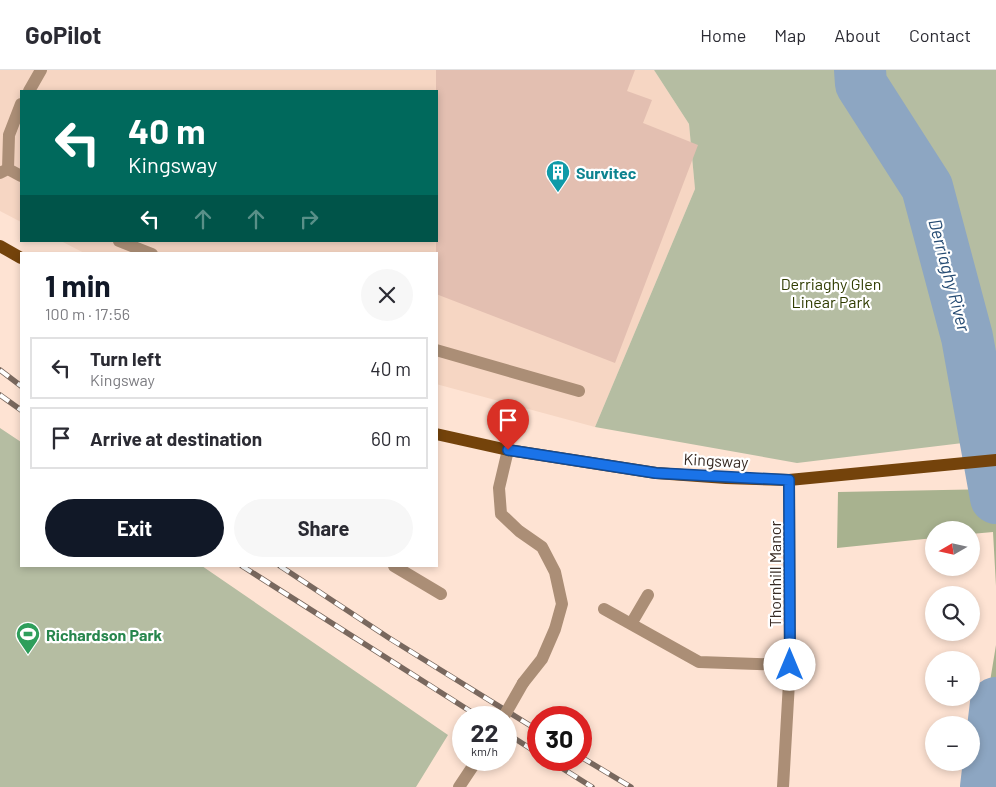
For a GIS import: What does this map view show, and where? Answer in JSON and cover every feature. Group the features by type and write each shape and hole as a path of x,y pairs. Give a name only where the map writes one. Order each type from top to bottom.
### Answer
{"main road":[{"path":"0,246 20,257"},
{"name":"Kingsway","path":"438,434 508,450 656,473 789,480 996,460"}],"street":[{"path":"30,90 41,70"},
{"path":"20,107 9,135 4,171 20,176"},
{"path":"122,242 147,252"},
{"path":"438,351 579,391"},
{"path":"508,450 499,488 502,514 519,531 542,546 555,572 562,604 555,629 542,659 523,683 510,706"},
{"name":"Thornhill Manor","path":"783,787 790,665 789,480"},
{"path":"396,567 441,594"},
{"path":"631,624 648,595"},
{"path":"604,609 699,662 790,665"},
{"path":"459,787 470,771"}],"shaded area":[{"name":"Survitec","path":"0,70 654,70 689,124 695,189 595,427 438,385 438,252 82,252 63,242 438,242 438,90 20,90 20,221 0,211"}],"green space":[{"name":"Derriaghy Glen Linear Park","path":"654,70 996,70 996,439 797,463 595,427 695,189 689,124"},
{"path":"0,428 20,441 20,567 203,567 448,735 416,787 0,787"},
{"path":"996,489 996,586 993,532 980,533 980,521 925,521 925,539 837,548 838,492"},
{"path":"996,645 996,787 972,787 975,771 980,771 980,742"}],"building":[{"name":"Survitec","path":"436,70 635,70 627,91 652,100 643,123 698,145 615,363 438,295 438,252 436,252 436,242 438,242 438,90 436,90"}],"waterway":[{"name":"Derriaghy River","path":"860,70 861,84 927,187 967,337 996,498"},
{"name":"Derriaghy River","path":"986,787 996,703"}],"railway":[{"path":"0,370 20,385"},
{"path":"0,395 20,409"},
{"path":"244,567 462,706"},
{"path":"282,567 389,638 527,724"},
{"path":"517,740 527,746"},
{"path":"592,764 631,787"},
{"path":"567,771 592,787"}],"place":[{"name":"Survitec","path":"558,193"},
{"name":"Richardson Park","path":"28,655"}],"route":[{"path":"508,450 656,473 789,480 790,665"}]}
